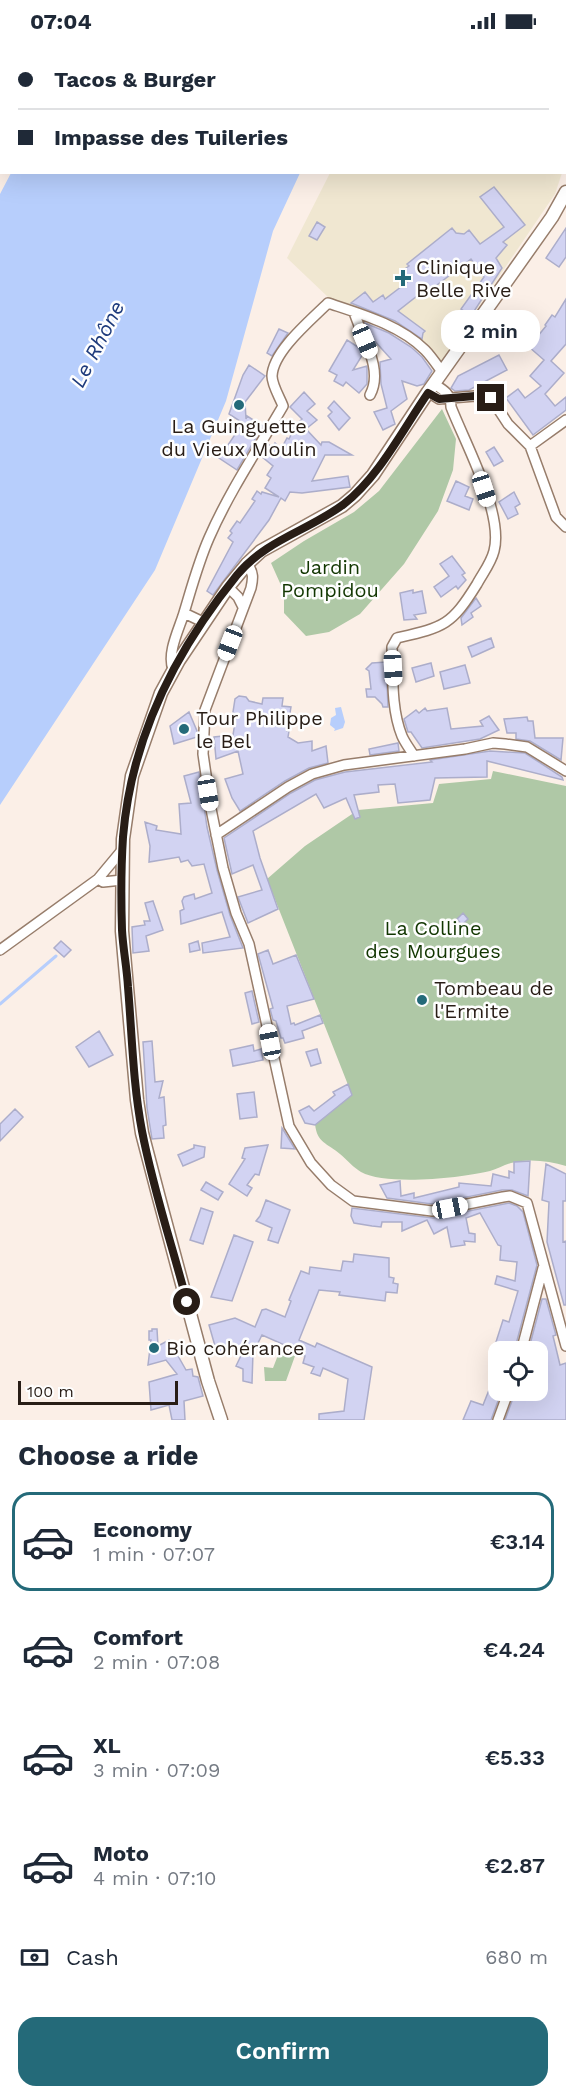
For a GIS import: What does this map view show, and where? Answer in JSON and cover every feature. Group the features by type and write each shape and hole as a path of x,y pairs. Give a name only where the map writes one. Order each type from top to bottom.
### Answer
{"main road":[{"path":"221,1420 208,1381 142,1133 137,1100 122,931 123,849 132,776 160,693 203,622 228,587 247,564 270,545 334,510 355,495 373,475 442,372 552,217 566,192"}],"street":[{"path":"173,669 172,652 196,570 209,537 231,494 283,406 272,377 277,358 295,336 328,303 383,323 407,336 425,350 442,372"},
{"path":"354,312 371,355 376,384 370,395"},
{"path":"431,388 439,399 475,396 491,398 508,424 530,446 556,517 566,527"},
{"path":"414,756 402,737 398,723 392,647 397,638 437,629 457,615 487,566 494,550 495,520 451,407 451,399"},
{"path":"530,446 566,420"},
{"path":"247,564 252,568 251,588 205,710 203,754 226,883 249,944 273,1062 289,1126 311,1163 331,1185 353,1201 432,1211 503,1197 518,1198 527,1203 566,1346"},
{"path":"228,587 238,597 243,607"},
{"path":"184,613 203,622"},
{"path":"216,835 264,801 312,774 344,765 492,743 527,747 566,771"},
{"path":"0,950 98,879 123,849"},
{"path":"98,879 103,882 122,880"},
{"path":"524,1341 544,1265"},
{"path":"498,1420 504,1401"}],"shaded area":[{"name":"Clinique Belle Rive","path":"329,174 562,174 555,194 441,362 422,341 387,320 329,298 287,258"}],"green space":[{"name":"Jardin Pompidou","path":"442,409 456,439 453,470 438,511 404,564 360,614 329,632 306,636 284,613 284,592 271,563 354,512 379,491"},
{"name":"La Colline des Mourgues","path":"493,771 566,786 566,1166 532,1160 511,1163 490,1171 443,1178 405,1180 373,1176 358,1170 323,1142 316,1130 315,1124 352,1095 267,879 305,846 358,810 433,803 439,784 491,779"},
{"path":"280,1350 295,1356 286,1381 265,1381 264,1367 273,1368"}],"water":[{"name":"Le Rhône","path":"10,174 300,174 273,231 226,401 155,570 0,805 0,194"},
{"path":"341,707 345,722 343,728 334,731 335,729 330,725 331,718 336,715 335,708"}],"building":[{"path":"494,187 525,225 503,242 507,245 496,258 502,268 471,316 461,309 484,277 471,259 398,311 425,331 422,339 395,321 351,303 365,292 373,302 383,295 385,299 410,280 402,271 409,266 407,264 452,228 456,233 464,234 469,230 480,244 504,227 480,197"},
{"path":"317,222 325,227 317,240 309,236"},
{"path":"566,228 566,257 559,267 546,258"},
{"path":"566,299 566,344 551,361 564,373 545,394 555,406 566,397 566,410 533,435 506,398 518,389 525,398 541,386 530,376 544,360 529,347 552,315 555,317"},
{"path":"365,323 389,333 411,347 432,371 424,384 417,386 402,381 407,399 391,411 395,424 383,430 374,412 387,408 381,384 380,362 391,359 372,338"},
{"path":"279,329 288,333 272,356 267,353"},
{"path":"347,340 361,349 363,354 353,370 367,366 367,384 359,393 346,382 343,386 334,381 337,375 329,371"},
{"path":"499,355 507,370 469,390 455,391 451,388 458,376"},
{"name":"La Guinguette du Vieux Moulin","path":"249,365 265,376 245,402 246,419 247,416 263,426 237,470 219,458 243,423 229,414"},
{"path":"304,392 315,404 307,411 317,420 306,429 321,445 322,442 329,442 352,455 325,455 312,481 348,476 350,487 302,493 290,492 285,501 281,498 269,520 213,595 207,591 233,542 228,538 232,533 230,531 237,521 240,523 255,501 252,499 257,491 261,494 262,492 279,497 265,488 271,478 267,475 273,466 261,456 268,444 272,448 275,443 281,449 287,438 289,439 295,426 302,419 290,407"},
{"path":"334,401 350,418 339,430 328,416 332,412 328,408"},
{"path":"494,447 503,461 494,466 486,452"},
{"path":"456,481 469,487 465,496 473,499 469,510 447,501"},
{"path":"514,492 520,504 515,507 518,514 508,519 499,502"},
{"path":"452,556 465,573 462,575 466,580 458,589 456,586 441,597 434,587 449,576 440,564"},
{"path":"413,590 413,593 422,591 426,613 414,615 417,619 404,620 400,593"},
{"path":"476,598 481,606 471,613 473,617 462,625 461,618"},
{"path":"491,638 494,647 472,657 468,647"},
{"path":"386,662 388,707 383,707 375,697 367,697 366,689 371,689 369,671 366,669 372,663"},
{"path":"431,663 434,676 416,682 412,668"},
{"path":"465,665 470,683 444,689 440,672"},
{"path":"239,696 262,704 263,698 283,698 282,706 291,707 288,737 298,743 312,741 312,751 326,746 328,763 309,768 285,781 240,811 225,779 243,774 238,751 216,759 214,737 233,735 236,716 233,712 235,699"},
{"path":"425,708 427,711 447,708 451,729 483,726 480,721 489,716 499,730 480,739 422,748 411,732 408,732 404,719 416,710 419,713"},
{"name":"Tour Philippe le Bel","path":"189,712 197,731 197,737 174,744 170,726"},
{"path":"527,717 528,721 533,721 535,738 563,738 561,760 530,741 516,739 516,733 507,733 504,719"},
{"path":"398,743 399,751 370,755 369,749"},
{"path":"490,751 525,753 562,777 563,780 487,761 487,777 435,778 430,800 398,803 395,784 378,785 379,792 354,795 360,817 355,819 346,798 324,808 316,794 253,831 278,909 248,923 238,897 262,890 253,865 232,874 224,838 291,793 315,780 345,772 432,762 430,760"},
{"path":"199,772 207,827 217,870 230,915 243,948 203,953 202,943 230,937 222,912 181,924 180,911 184,909 182,901 184,897 194,894 195,899 212,893 204,864 192,866 188,860 181,862 179,857 149,862 150,846 145,822 157,826 156,830 181,834 179,804 191,803 184,776"},
{"path":"153,901 163,930 146,936 149,951 133,953 132,927 145,925 144,921 150,921 145,903"},
{"path":"463,913 468,919 462,925 457,919"},
{"path":"61,941 71,950 64,957 54,948"},
{"path":"198,941 200,950 190,952 189,944"},
{"path":"268,950 273,964 296,955 314,999 287,1006 291,1024 295,1025 320,1015 323,1023 302,1031 304,1038 285,1043 281,1038 276,1021 273,1020 270,1009 273,1008 258,954"},
{"path":"252,991 259,1022 252,1024 245,993"},
{"path":"99,1031 113,1055 89,1067 76,1047"},
{"path":"152,1041 155,1082 163,1081 159,1098 164,1097 166,1125 163,1126 164,1138 152,1139 147,1108 143,1042"},
{"path":"253,1045 254,1051 261,1049 263,1060 233,1066 230,1050"},
{"path":"317,1049 321,1063 311,1066 306,1052"},
{"path":"348,1084 352,1095 315,1125 305,1123 299,1111 309,1106 314,1111 335,1095 333,1092"},
{"path":"254,1092 257,1117 240,1119 237,1094"},
{"path":"15,1109 23,1117 0,1141 0,1124"},
{"path":"282,1128 284,1131 295,1149 281,1148"},
{"path":"194,1145 205,1147 204,1157 183,1166 178,1155 194,1148"},
{"path":"268,1145 259,1175 255,1174 247,1185 252,1188 247,1196 229,1184 245,1159 242,1158 245,1148"},
{"path":"530,1161 528,1196 512,1190 502,1190 432,1204 387,1198 380,1185 400,1181 401,1196 414,1193 414,1198 459,1187 459,1183 491,1186 493,1174 509,1178 509,1171 514,1173 514,1162"},
{"path":"546,1164 566,1174 566,1201 563,1201 563,1242 566,1241 566,1305 564,1305 547,1242 549,1202 542,1200"},
{"path":"206,1182 223,1192 218,1200 201,1190"},
{"path":"266,1200 290,1210 278,1243 268,1240 272,1228 256,1221"},
{"path":"509,1203 517,1206 523,1212 537,1265 517,1341 496,1341 503,1320 509,1322 518,1291 495,1284 497,1276 515,1281 517,1262 500,1260 501,1246 498,1245 480,1213 466,1218 469,1233 475,1234 475,1242 464,1241 465,1245 451,1247 447,1227 434,1234 427,1220 402,1231 402,1222 382,1222 381,1227 372,1226 354,1223 351,1216 352,1208 433,1218"},
{"path":"201,1208 213,1212 203,1244 190,1240"},
{"path":"234,1235 253,1242 232,1301 211,1297"},
{"path":"354,1254 389,1258 389,1277 394,1278 393,1283 398,1284 397,1293 386,1292 385,1301 319,1290 299,1340 315,1347 317,1343 372,1367 364,1420 319,1420 319,1414 344,1411 348,1379 323,1368 320,1376 311,1373 314,1367 303,1363 305,1356 262,1335 253,1353 252,1383 243,1381 243,1369 236,1366 246,1345 217,1353 209,1325 235,1318 255,1327 262,1310 266,1309 285,1317 291,1301 289,1300 301,1271 309,1274 310,1267 341,1271 343,1261 353,1262"},
{"path":"542,1299 546,1299 556,1335 553,1336 560,1365 566,1363 566,1420 505,1420 512,1401 548,1401 548,1341 531,1341"},
{"path":"157,1329 158,1346 169,1340 186,1370 192,1369 193,1376 198,1377 203,1396 184,1401 185,1420 172,1420 169,1405 151,1410 149,1382 177,1374 166,1360 148,1365 151,1340 149,1340 149,1331"},
{"path":"488,1392 488,1401 498,1401 491,1420 463,1420 471,1401 483,1405"}],"waterway":[{"path":"0,1004 56,956"}],"place":[{"name":"Clinique Belle Rive","path":"403,278"},
{"name":"La Guinguette du Vieux Moulin","path":"239,405"},
{"name":"Tour Philippe le Bel","path":"184,729"},
{"name":"Tombeau de l'Ermite","path":"422,1000"},
{"name":"Bio cohérance","path":"154,1348"}],"route":[{"path":"187,1302 142,1133 137,1100 122,931 122,880 125,822 132,776 138,757 160,693 173,669 213,607 247,564 270,545 342,506 355,495 373,475 428,393 439,399 475,396 491,398"}]}
